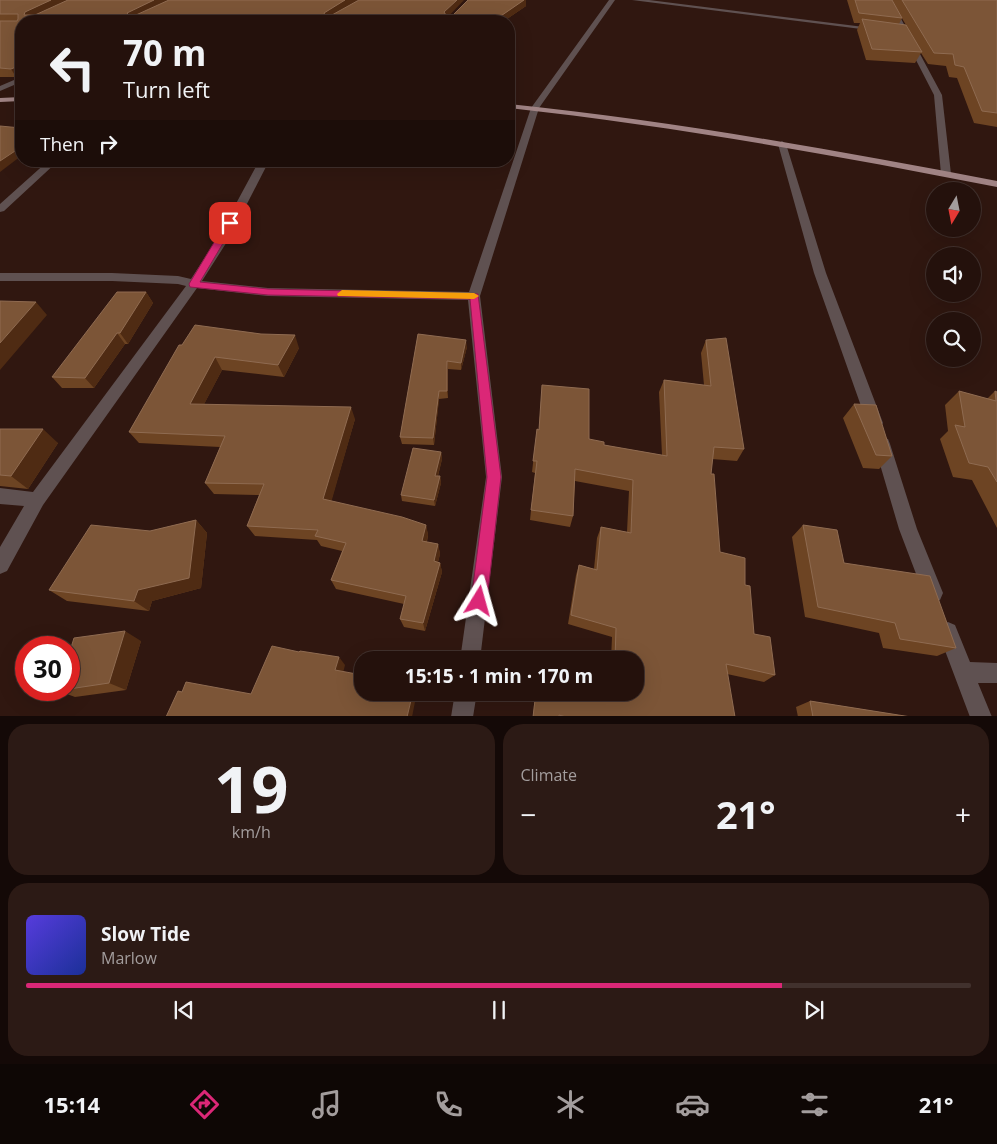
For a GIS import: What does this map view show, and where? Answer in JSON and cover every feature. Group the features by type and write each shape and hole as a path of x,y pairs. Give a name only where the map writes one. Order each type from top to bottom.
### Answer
{"main road":[{"path":"0,100 15,99"},
{"path":"515,106 591,114 782,144 997,184"}],"street":[{"path":"471,651 494,477 474,296 535,108 612,0"},
{"path":"635,0 886,30"},
{"path":"888,0 938,95 946,174"},
{"path":"896,31 905,32"},
{"path":"0,89 15,82"},
{"path":"782,144 820,273 866,393 908,528 981,716"},
{"path":"0,209 47,167"},
{"path":"0,565 36,500 194,284 224,237 261,167"},
{"path":"0,277 112,277 178,280 194,284 268,292 474,296"},
{"path":"0,496 36,500"},
{"path":"964,672 997,673"},
{"path":"462,716 464,701"}],"building":[{"path":"0,0 51,0 25,12 24,15 0,14"},
{"path":"68,0 154,0 127,13 129,15 35,15"},
{"path":"169,0 345,0 324,13 325,15 136,15"},
{"path":"359,0 457,0 444,12 446,15 332,15"},
{"path":"468,0 524,0 502,15 453,15"},
{"path":"855,0 892,0 902,18 859,13"},
{"path":"902,0 997,0 997,113 982,111 964,67 955,65 953,54 934,53"},
{"path":"862,19 906,25 922,52 872,49"},
{"path":"0,21 15,21 15,67 11,69 0,68"},
{"path":"0,126 15,127 15,151 0,161"},
{"path":"117,292 146,292 120,333 117,333 85,378 52,377"},
{"path":"0,301 36,302 0,343"},
{"path":"195,325 261,334 295,335 278,365 215,357 190,404 351,407 323,499 402,517 426,525 422,541 438,544 434,561 440,563 423,623 400,619 406,596 331,580 346,543 315,536 318,530 247,526 264,484 205,483 225,436 129,432 179,345 182,345"},
{"path":"418,334 466,340 461,363 447,361 447,391 439,391 433,438 400,437"},
{"path":"726,338 744,449 714,447 711,474 714,474 720,552 745,558 745,585 750,586 754,634 770,637 775,675 726,664 735,716 533,716 535,701 644,701 644,651 615,651 616,628 571,615 579,565 597,570 601,527 631,533 633,480 575,469 573,516 531,510 537,461 533,461 537,429 539,430 542,385 589,389 589,439 604,442 604,445 667,456 664,380 711,386 706,340"},
{"path":"959,391 996,401 995,391 997,392 997,482 988,467 969,463 955,425 965,427"},
{"path":"854,404 876,405 892,456 876,455"},
{"path":"0,429 43,429 11,476 0,475"},
{"path":"413,448 441,452 435,476 440,476 434,500 401,495"},
{"path":"196,520 189,578 138,590 134,601 49,590 91,525 150,531"},
{"path":"803,525 837,530 844,563 930,576 956,648 900,639 895,623 818,607"},
{"path":"125,631 109,683 80,687 80,637"},
{"path":"272,646 299,652 339,657 335,670 354,674 354,701 411,701 407,716 166,716 178,691 182,692 186,682 251,694"},
{"path":"810,701 905,716 813,716"}],"slow traffic":[{"path":"342,294 474,296"}],"route":[{"path":"230,223 224,237 194,284 268,292 474,296 494,477 479,601"}]}
